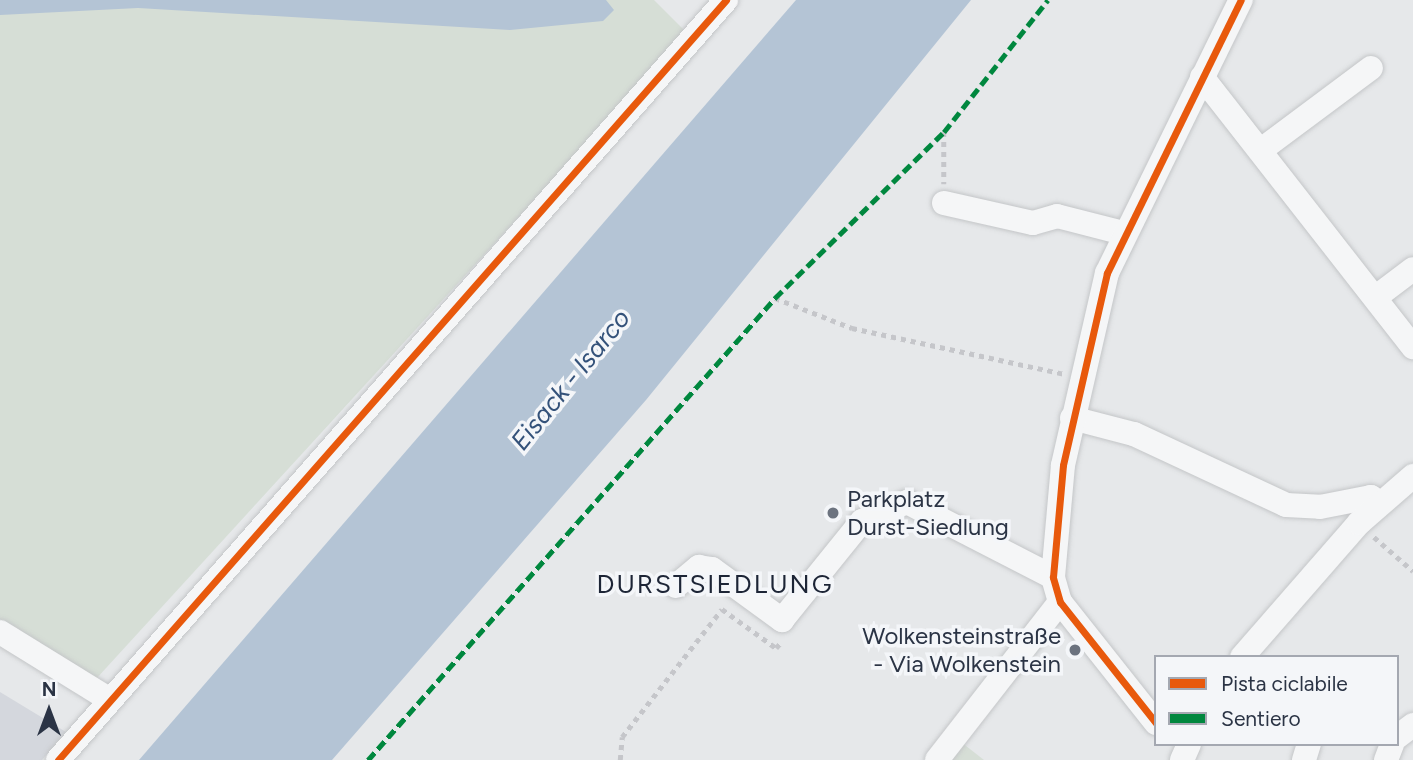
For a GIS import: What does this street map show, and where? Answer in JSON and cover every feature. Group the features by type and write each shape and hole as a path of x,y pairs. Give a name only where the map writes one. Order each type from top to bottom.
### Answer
{"street":[{"path":"58,760 107,698 726,0"},
{"path":"1154,720 1060,602 1053,577 1072,418 1123,233 1241,0"},
{"path":"1261,150 1371,68"},
{"path":"1202,76 1413,347"},
{"path":"944,203 1033,223 1057,216 1123,233"},
{"path":"1376,297 1413,269"},
{"path":"1072,418 1135,434 1286,505 1320,507 1371,496 1379,503"},
{"path":"1244,655 1359,523 1413,476"},
{"path":"676,586 699,567 712,569 782,620 862,521 895,503 921,505 1053,577"},
{"path":"937,760 1060,602"},
{"path":"0,632 107,698"},
{"path":"1399,735 1413,724"}],"path":[{"path":"943,132 944,203"},
{"path":"775,298 852,328 1065,375"},
{"path":"1359,523 1413,571"},
{"path":"620,760 622,737 722,609 776,648"}],"shaded area":[{"path":"0,0 654,0 687,33 96,679 0,621"},
{"path":"0,692 66,732 42,760 0,760"},
{"path":"961,742 984,760 946,760"}],"water":[{"path":"0,0 606,0 614,10 603,21 510,30 138,8 0,15"},
{"name":"Eisack - Isarco","path":"796,0 971,0 646,400 332,760 139,760"}],"marked path":[{"path":"368,760 775,298 944,132 1048,0"}],"cycle path":[{"path":"58,760 726,0"},
{"path":"1154,720 1060,602 1053,577 1063,465 1107,273 1241,0"}],"place":[{"name":"Parkplatz Durst-Siedlung","path":"833,513"},
{"name":"Wolkensteinstraße - Via Wolkenstein","path":"1075,650"}],"district":[{"name":"DURSTSIEDLUNG","path":"715,585"}]}
